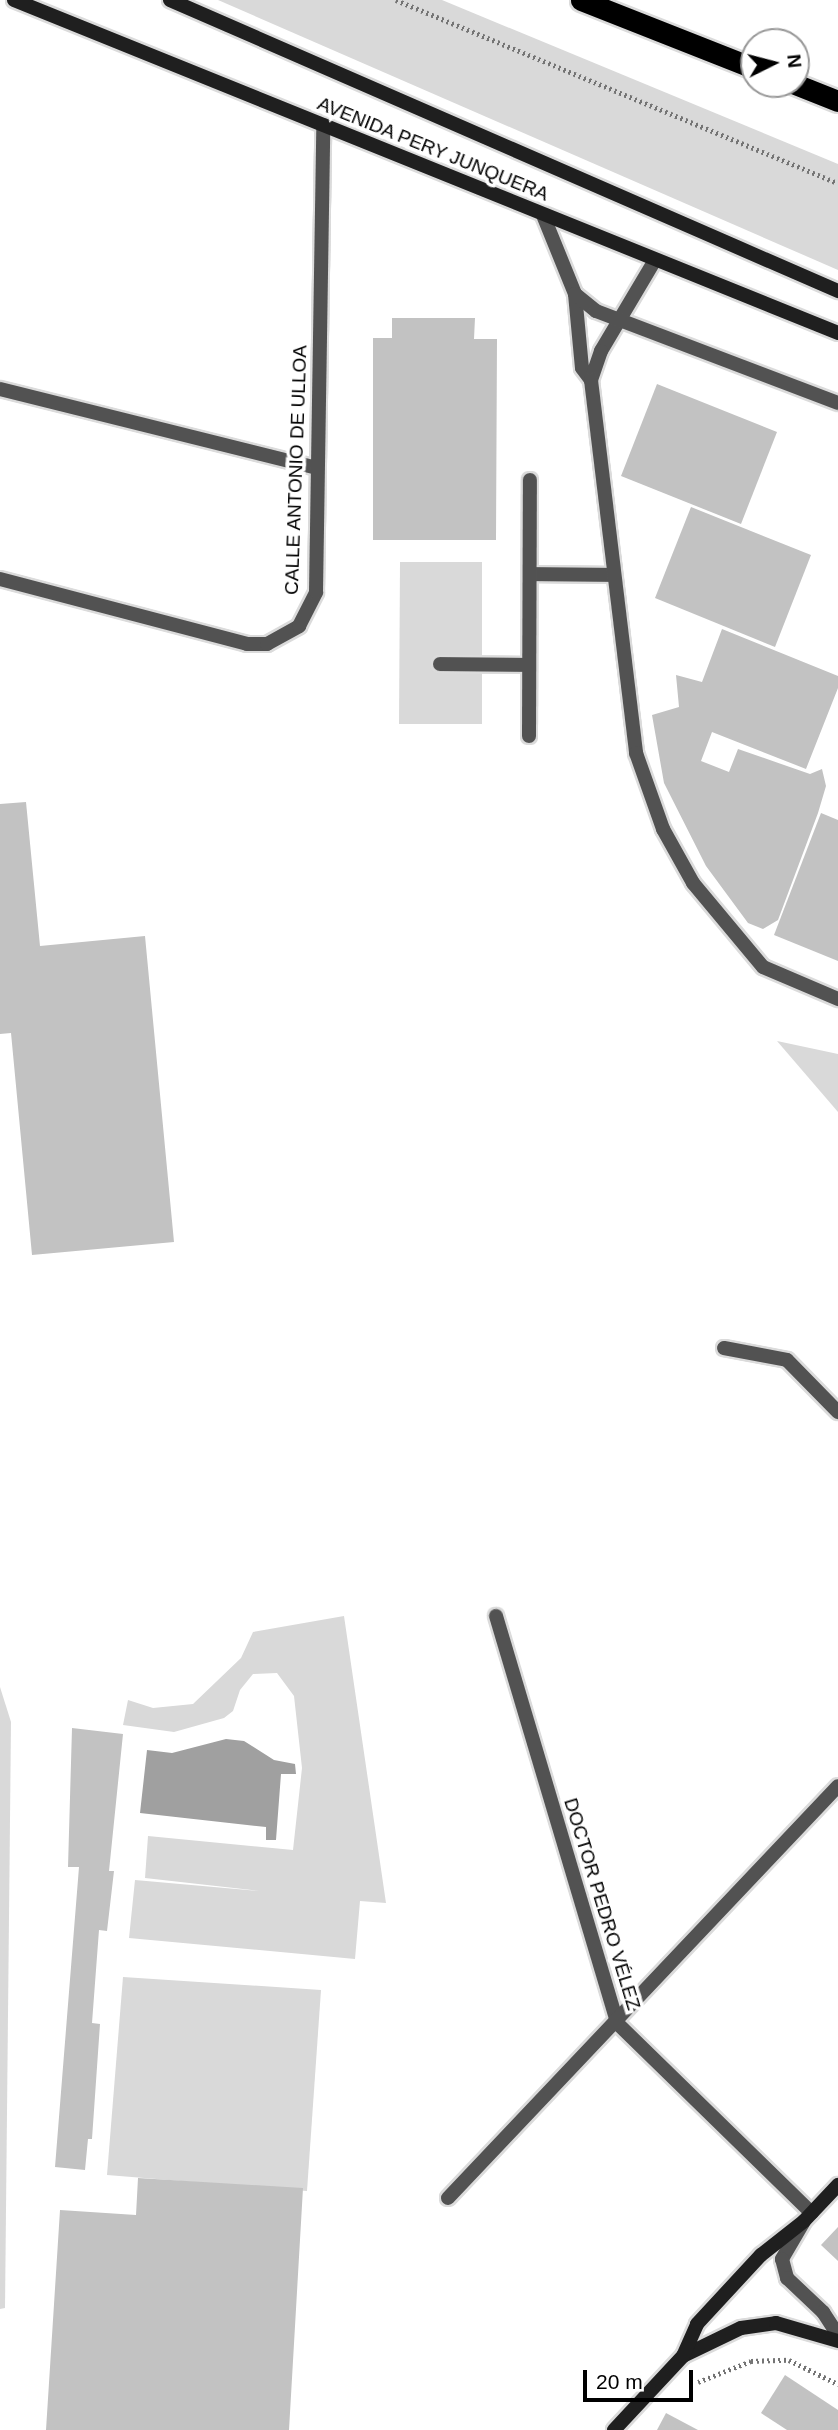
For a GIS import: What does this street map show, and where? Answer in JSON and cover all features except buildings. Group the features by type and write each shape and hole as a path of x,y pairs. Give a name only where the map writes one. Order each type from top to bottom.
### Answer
{"highway":[{"path":"581,0 740,62"},
{"path":"810,90 838,101"}],"street":[{"name":"AVENIDA PERY JUNQUERA","path":"14,0 838,333"},
{"path":"170,0 838,291"},
{"name":"CALLE ANTONIO DE ULLOA","path":"0,579 247,644 276,641 299,626 316,592 323,125"},
{"path":"542,215 575,294 582,368 591,380"},
{"path":"656,260 601,351 591,380 636,753 663,829 693,883 763,967 838,999"},
{"path":"575,294 596,311 838,403"},
{"path":"0,389 316,468"},
{"path":"529,736 530,480"},
{"path":"530,574 614,575"},
{"path":"440,664 529,665"},
{"path":"724,1348 787,1360 838,1412"},
{"name":"DOCTOR PEDRO VÉLEZ","path":"496,1616 617,2023 808,2217"},
{"path":"449,2198 838,1786"},
{"path":"614,2430 683,2356 697,2324 761,2255 808,2217 838,2185"},
{"path":"808,2217 782,2259 787,2278 824,2312 838,2336"},
{"path":"683,2356 741,2328 776,2323 838,2341"}],"path":[{"path":"396,0 838,183"},
{"path":"688,2389 751,2361 789,2360 838,2384"}],"shaded area":[{"path":"218,0 442,0 838,164 838,270"},
{"path":"400,562 482,562 482,724 399,724"},
{"path":"777,1041 838,1054 838,1112"},
{"path":"344,1616 386,1903 360,1901 355,1959 129,1938 135,1880 260,1891 145,1878 148,1836 293,1850 302,1768 294,1696 277,1673 253,1674 240,1690 233,1711 224,1718 174,1732 123,1725 128,1700 153,1708 193,1704 241,1658 253,1632"},
{"path":"0,1687 11,1722 5,2308 0,2309"},
{"path":"226,1739 244,1741 274,1760 295,1764 296,1774 281,1774 276,1840 266,1840 266,1827 140,1813 147,1750 172,1753"},
{"path":"123,1977 321,1990 307,2191 107,2175"}]}
